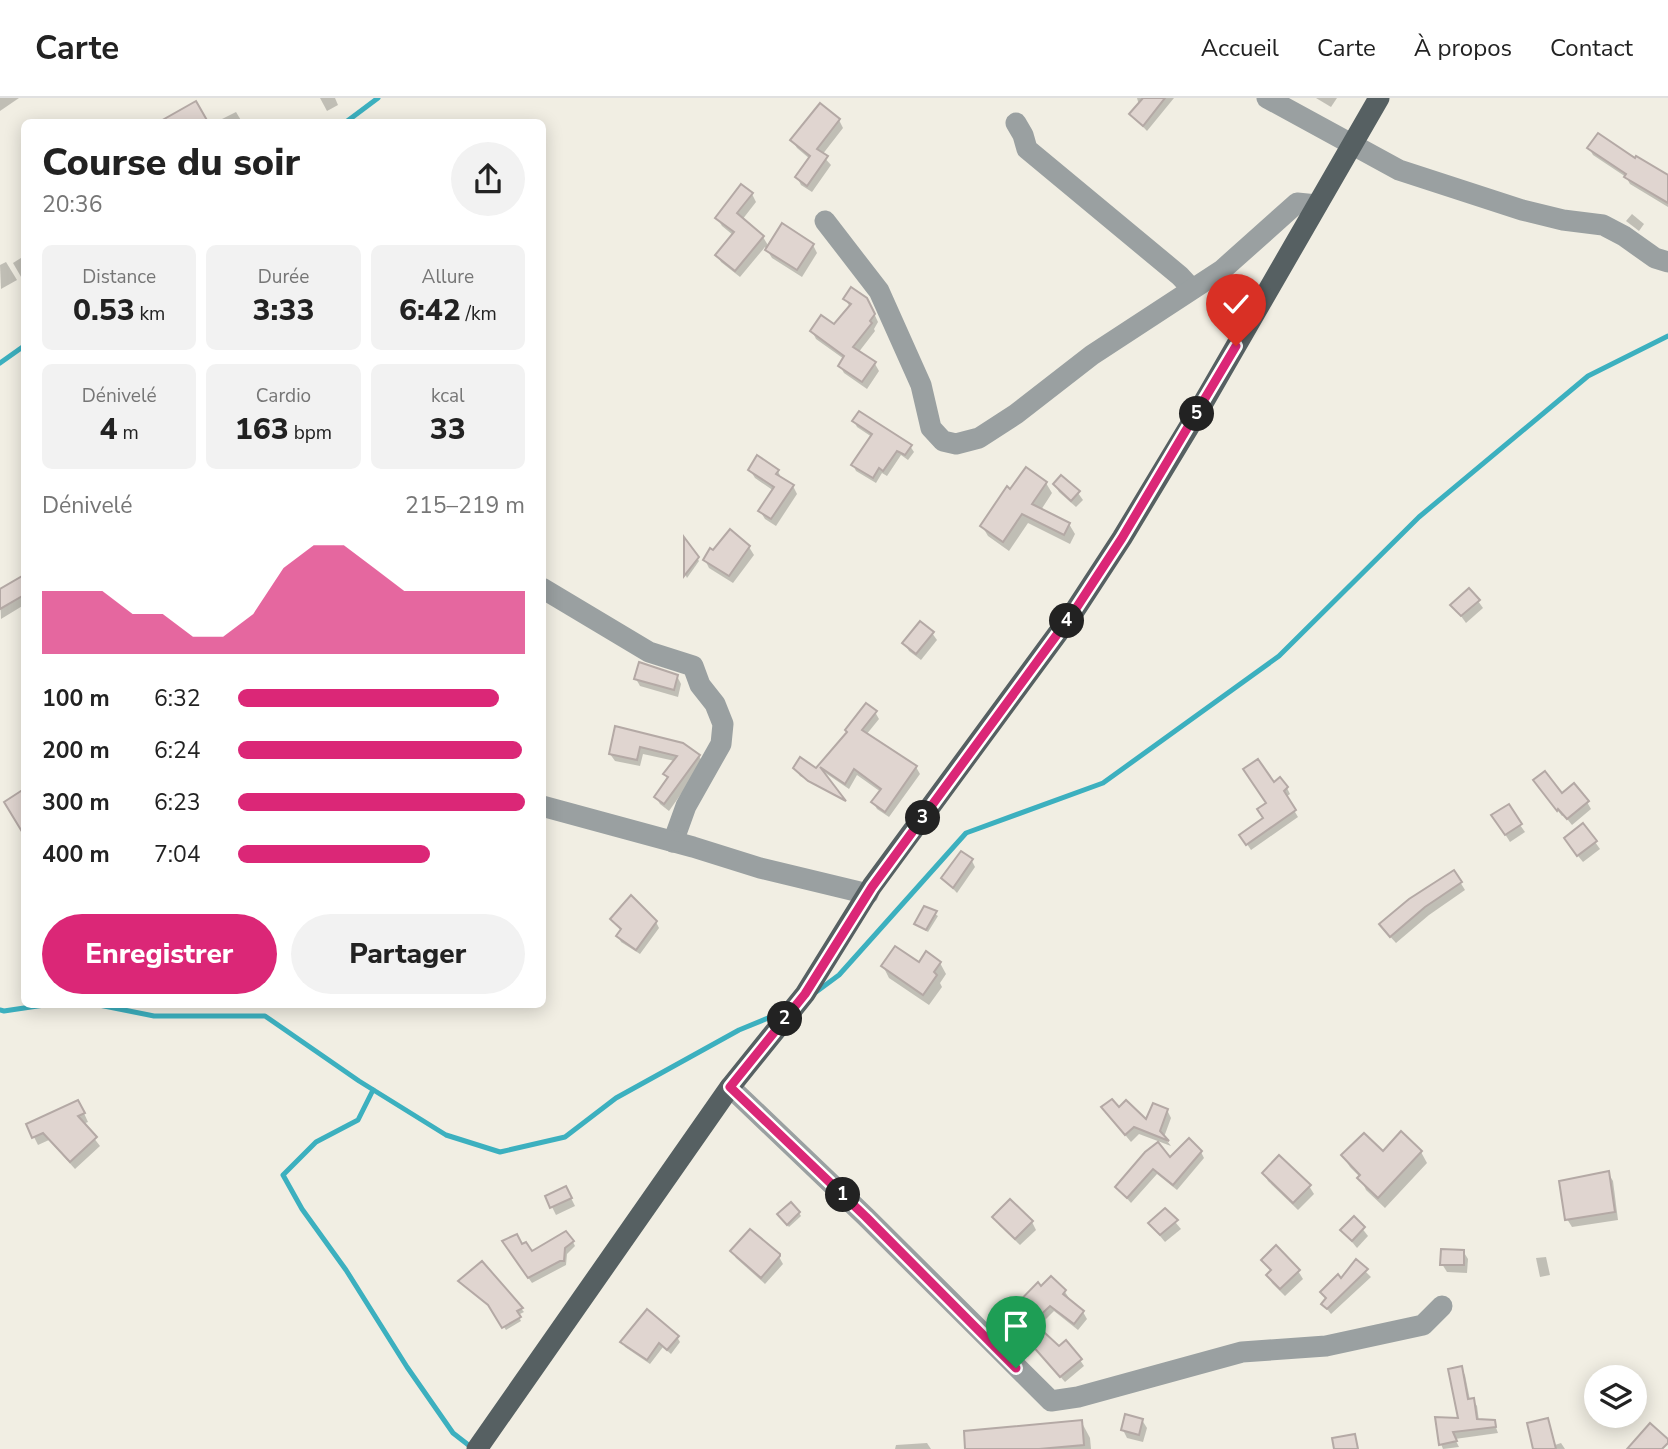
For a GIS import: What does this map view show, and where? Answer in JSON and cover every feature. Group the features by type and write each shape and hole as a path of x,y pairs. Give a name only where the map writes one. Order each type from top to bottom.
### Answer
{"main road":[{"path":"481,1443 730,1087 805,994 868,894 1030,674 1122,538 1379,98"}],"street":[{"path":"1267,98 1399,170 1446,187 1563,220 1603,225 1655,258 1668,262"},
{"path":"1016,123 1027,149 1180,276 1192,289"},
{"path":"825,221 879,291 921,385 931,428 943,441 956,444 979,438 1016,414 1092,355 1222,270 1297,203 1317,205"},
{"path":"546,590 649,652 693,666 700,685 715,704 723,724 721,744 685,806 673,842"},
{"path":"546,808 760,868 868,894"},
{"path":"730,1087 866,1217 1051,1401 1078,1397 1242,1352 1326,1346 1423,1325 1442,1306"}],"building":[{"path":"1143,98 1165,98 1143,126 1129,114"},
{"path":"196,101 206,119 164,119"},
{"path":"820,103 840,119 817,149 828,156 807,186 795,177 810,156 790,140"},
{"path":"1598,133 1635,158 1636,156 1668,175 1668,203 1624,177 1626,174 1587,148"},
{"path":"741,184 753,193 737,213 764,236 735,271 715,255 734,232 715,218"},
{"path":"782,223 814,244 797,270 765,250"},
{"path":"851,287 867,298 875,314 870,321 872,323 853,347 876,362 862,382 838,366 844,356 810,331 821,315 834,324 851,304 843,299"},
{"path":"859,411 912,445 905,455 897,451 883,471 879,468 873,478 851,465 872,434 852,421"},
{"path":"757,455 779,470 776,474 794,485 771,519 758,511 774,487 748,470"},
{"path":"1026,467 1047,482 1032,504 1070,523 1064,535 1022,514 1003,542 980,526 1007,486 1010,489"},
{"path":"1061,475 1080,491 1071,501 1053,484"},
{"path":"730,529 750,546 729,576 703,560 710,548 713,550"},
{"path":"684,537 699,557 684,576"},
{"path":"21,577 21,597 0,609 0,589"},
{"path":"1469,588 1480,600 1461,616 1450,605"},
{"path":"920,621 934,632 916,654 902,643"},
{"path":"639,662 678,675 674,690 634,679"},
{"path":"866,703 877,711 862,730 917,766 885,812 871,802 881,789 854,769 845,784 820,767 846,801 808,781 793,768 800,757 816,768 847,732 845,730"},
{"path":"615,726 683,743 700,755 664,804 654,797 668,777 663,774 677,756 640,747 637,760 609,754"},
{"path":"1258,759 1274,782 1280,777 1288,787 1284,791 1296,810 1246,845 1239,835 1263,818 1257,809 1266,803 1243,769"},
{"path":"1545,771 1562,793 1574,783 1589,801 1567,819 1558,809 1557,811 1533,780"},
{"path":"21,791 21,830 4,802"},
{"path":"1509,804 1522,824 1505,835 1491,815"},
{"path":"1583,823 1597,841 1577,856 1564,838"},
{"path":"961,851 973,859 953,888 941,878"},
{"path":"1454,870 1462,882 1425,907 1390,937 1379,924 1409,899"},
{"path":"631,895 657,921 636,950 616,936 621,929 610,919"},
{"path":"924,906 937,911 926,930 914,924"},
{"path":"895,946 919,962 926,951 941,962 934,972 937,975 923,995 881,966"},
{"path":"1112,1099 1119,1107 1126,1100 1146,1119 1153,1103 1168,1109 1160,1131 1169,1141 1134,1127 1125,1135 1101,1107"},
{"path":"78,1100 85,1113 78,1116 97,1137 70,1162 43,1133 32,1138 26,1124"},
{"path":"1401,1131 1422,1151 1378,1198 1357,1178 1360,1175 1341,1155 1364,1133 1383,1151"},
{"path":"1189,1138 1202,1151 1173,1185 1153,1169 1127,1198 1115,1187 1145,1152 1158,1142 1170,1157"},
{"path":"1279,1155 1311,1185 1293,1203 1262,1173"},
{"path":"1609,1171 1615,1212 1565,1220 1559,1181"},
{"path":"566,1186 572,1198 550,1208 545,1196"},
{"path":"1010,1199 1033,1221 1015,1239 992,1217"},
{"path":"791,1202 800,1212 787,1225 777,1214"},
{"path":"1165,1208 1178,1220 1160,1235 1148,1223"},
{"path":"1354,1216 1365,1227 1352,1241 1340,1230"},
{"path":"750,1229 780,1254 761,1278 730,1251"},
{"path":"566,1231 574,1241 565,1248 564,1261 528,1278 502,1241 517,1234 522,1244 526,1242 532,1251"},
{"path":"1276,1245 1300,1270 1280,1289 1266,1275 1271,1270 1261,1260"},
{"path":"1441,1249 1464,1250 1464,1265 1440,1265"},
{"path":"1356,1259 1368,1269 1327,1309 1321,1304 1326,1298 1320,1292 1338,1274 1341,1278"},
{"path":"482,1261 523,1308 517,1311 521,1317 502,1328 488,1305 458,1281"},
{"path":"1051,1276 1066,1290 1063,1294 1084,1311 1074,1324 1050,1306 1033,1322 1059,1346 1066,1340 1082,1359 1060,1377 1031,1344 1023,1352 1014,1343 1024,1334 1006,1315 1038,1282 1041,1286"},
{"path":"647,1309 679,1336 667,1350 659,1343 647,1360 620,1342"},
{"path":"1462,1366 1468,1399 1474,1398 1477,1419 1495,1420 1496,1427 1453,1432 1457,1441 1439,1445 1435,1417 1458,1418 1448,1369"},
{"path":"1125,1414 1143,1419 1139,1435 1121,1430"},
{"path":"1548,1418 1556,1449 1533,1449 1527,1423"},
{"path":"1082,1420 1084,1445 1039,1449 965,1449 964,1431"},
{"path":"1650,1423 1668,1439 1668,1443 1662,1449 1627,1449 1647,1428"},
{"path":"1355,1434 1358,1449 1334,1449 1332,1438"}],"waterway":[{"path":"350,119 378,98"},
{"path":"816,992 839,975 966,833 1103,783 1279,656 1419,517 1588,376 1668,336"},
{"path":"0,363 21,348"},
{"path":"0,1010 24,1008"},
{"path":"114,1008 154,1016 265,1016 359,1081 446,1135 500,1152 565,1137 616,1098 739,1030 778,1014"},
{"path":"373,1090 358,1120 316,1142 283,1175 302,1209 346,1270 407,1367 453,1433 471,1447"}],"route":[{"path":"1016,1368 866,1217 730,1087 805,994 872,887 1075,610 1122,538 1236,346"}]}
